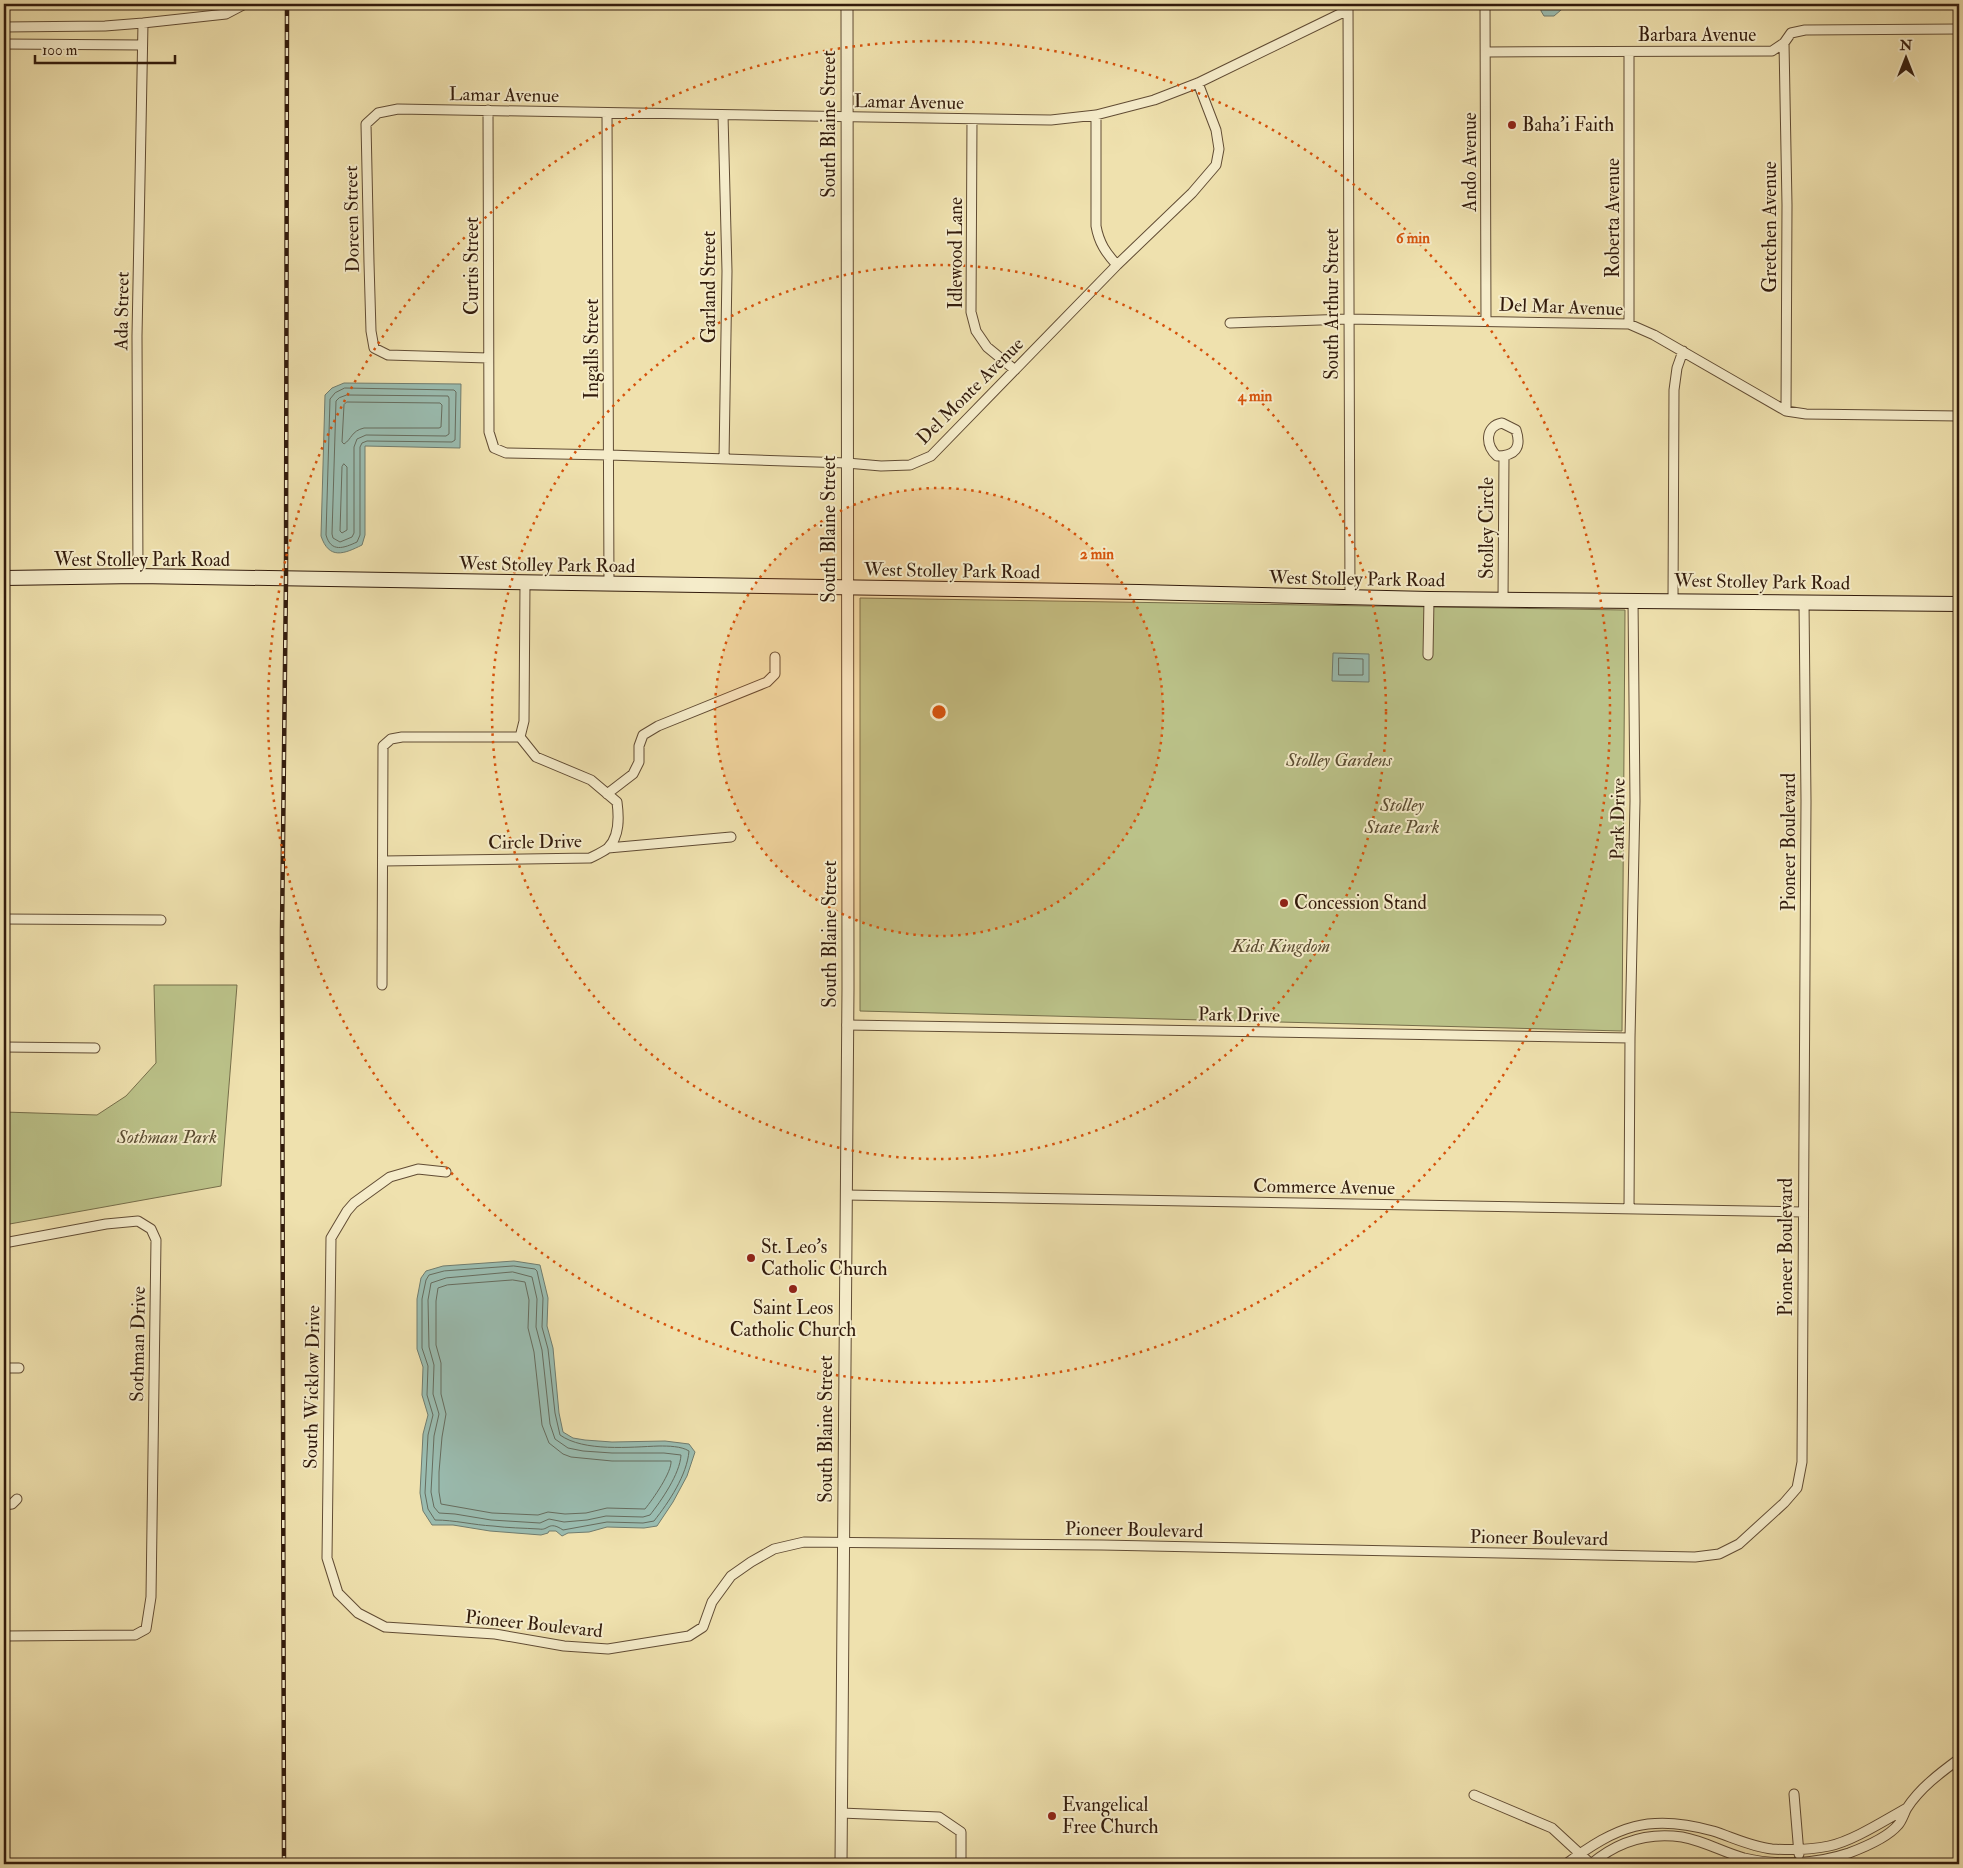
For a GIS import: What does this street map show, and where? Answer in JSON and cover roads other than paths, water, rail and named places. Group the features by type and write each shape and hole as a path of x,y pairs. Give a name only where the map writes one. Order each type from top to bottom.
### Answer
{"main road":[{"name":"West Stolley Park Road","path":"4,578 138,576 847,589 1139,592 1429,599 1804,601 1959,604"}],"street":[{"path":"4,28 105,26 143,23 226,14 245,4"},
{"name":"South Blaine Street","path":"841,1864 847,1024 847,4"},
{"name":"Ando Avenue","path":"1485,4 1486,321"},
{"name":"Lamar Avenue","path":"382,112 398,109 488,110 607,114 1050,120 1096,115 1154,100 1198,83 1349,7"},
{"name":"South Arthur Street","path":"1349,7 1348,319 1350,597"},
{"name":"Ada Street","path":"138,576 137,336 143,23"},
{"name":"Barbara Avenue","path":"1486,52 1772,51 1784,43 1791,33 1805,30 1959,29"},
{"name":"Gretchen Avenue","path":"1784,43 1787,205 1786,411"},
{"path":"4,44 142,45"},
{"name":"Roberta Avenue","path":"1629,324 1630,52"},
{"name":"Del Monte Avenue","path":"489,422 489,432 494,448 506,453 847,463 880,466 910,465 931,456 1117,265 1192,193 1216,166 1219,150 1216,130 1198,83"},
{"name":"Curtis Street","path":"488,110 489,422"},
{"name":"Doreen Street","path":"382,112 378,113 366,124 368,263 374,348 388,355 488,358"},
{"name":"Ingalls Street","path":"607,114 609,585"},
{"name":"Garland Street","path":"723,115 727,271 724,459"},
{"path":"1096,115 1096,226 1104,251 1117,265"},
{"name":"Idlewood Lane","path":"972,119 971,312 976,331 987,346 1015,370"},
{"name":"Del Mar Avenue","path":"1230,323 1348,319 1629,324 1654,335 1786,411 1806,414 1959,416"},
{"path":"1673,600 1674,390 1677,368 1683,352"},
{"name":"Stolley Circle","path":"1503,600 1504,456"},
{"path":"382,985 383,746 391,739 402,737 520,737 524,721 525,583"},
{"path":"1428,655 1429,599"},
{"name":"Park Drive","path":"1629,1209 1630,1038 1635,801 1633,600"},
{"name":"Pioneer Boulevard","path":"412,1628 495,1634 564,1646 608,1649 680,1638 689,1636 702,1627 712,1602 731,1576 774,1549 804,1542 843,1541 1695,1557 1719,1554 1739,1544 1784,1503 1797,1488 1802,1462 1806,801 1804,601"},
{"path":"607,794 633,774 639,762 639,746 643,736 658,726 767,682 775,674 775,657"},
{"name":"Circle Drive","path":"382,861 590,858 608,848 616,833 619,818 617,802 591,780 536,757 520,737"},
{"path":"608,848 731,837"},
{"path":"4,919 161,920"},
{"name":"Park Drive","path":"847,1024 1630,1038"},
{"path":"4,1047 95,1048"},
{"name":"South Wicklow Drive","path":"412,1628 385,1627 358,1613 338,1593 327,1558 331,1238 354,1203 390,1177 418,1169 446,1172"},
{"name":"Commerce Avenue","path":"846,1195 1803,1212"},
{"name":"Sothman Drive","path":"4,1243 106,1224 138,1221 151,1229 156,1240 151,1597 146,1629 135,1635 4,1636"},
{"path":"4,1368 19,1368"},
{"path":"4,1506 12,1504 17,1499"},
{"path":"1474,1795 1552,1828 1591,1864 1619,1844 1650,1836 1683,1837 1743,1857 1775,1863 1800,1862 1848,1853 1878,1840 1898,1825 1907,1808 1934,1778 1959,1759"},
{"path":"1794,1794 1800,1862"},
{"path":"1566,1864 1592,1844 1621,1830 1644,1823 1675,1823 1713,1831 1770,1849 1799,1849 1829,1846 1870,1829 1907,1808"},
{"path":"841,1813 939,1817 961,1832 961,1864"}],"water":[{"path":"1541,4 1568,4 1554,16 1544,16 1541,11"},
{"path":"344,383 461,384 460,448 365,446 365,535 362,545 349,551 338,553 328,549 321,536 325,395 332,388"},
{"path":"1333,653 1369,654 1369,682 1332,681"},
{"path":"514,1261 540,1265 548,1298 547,1326 553,1348 559,1413 563,1432 573,1438 585,1440 612,1442 665,1441 689,1444 695,1452 687,1476 657,1526 644,1528 607,1527 589,1532 568,1533 562,1536 556,1531 549,1531 541,1535 490,1531 453,1525 432,1525 423,1511 420,1493 423,1434 428,1415 422,1395 423,1367 417,1349 417,1299 421,1278 426,1271 443,1266"}],"railway":[{"path":"284,1864 282,931 286,579 287,4"}],"place":[{"name":"Baha'i Faith","path":"1512,125"},
{"name":"Concession Stand","path":"1284,903"},
{"name":"St. Leo's Catholic Church","path":"751,1258"},
{"name":"Saint Leos Catholic Church","path":"793,1289"},
{"name":"Evangelical Free Church","path":"1052,1816"}],"park label":[{"name":"Stolley Gardens","path":"1339,760"},
{"name":"Stolley State Park","path":"1402,816"},
{"name":"Kids Kingdom","path":"1281,946"},
{"name":"Sothman Park","path":"167,1137"}]}
